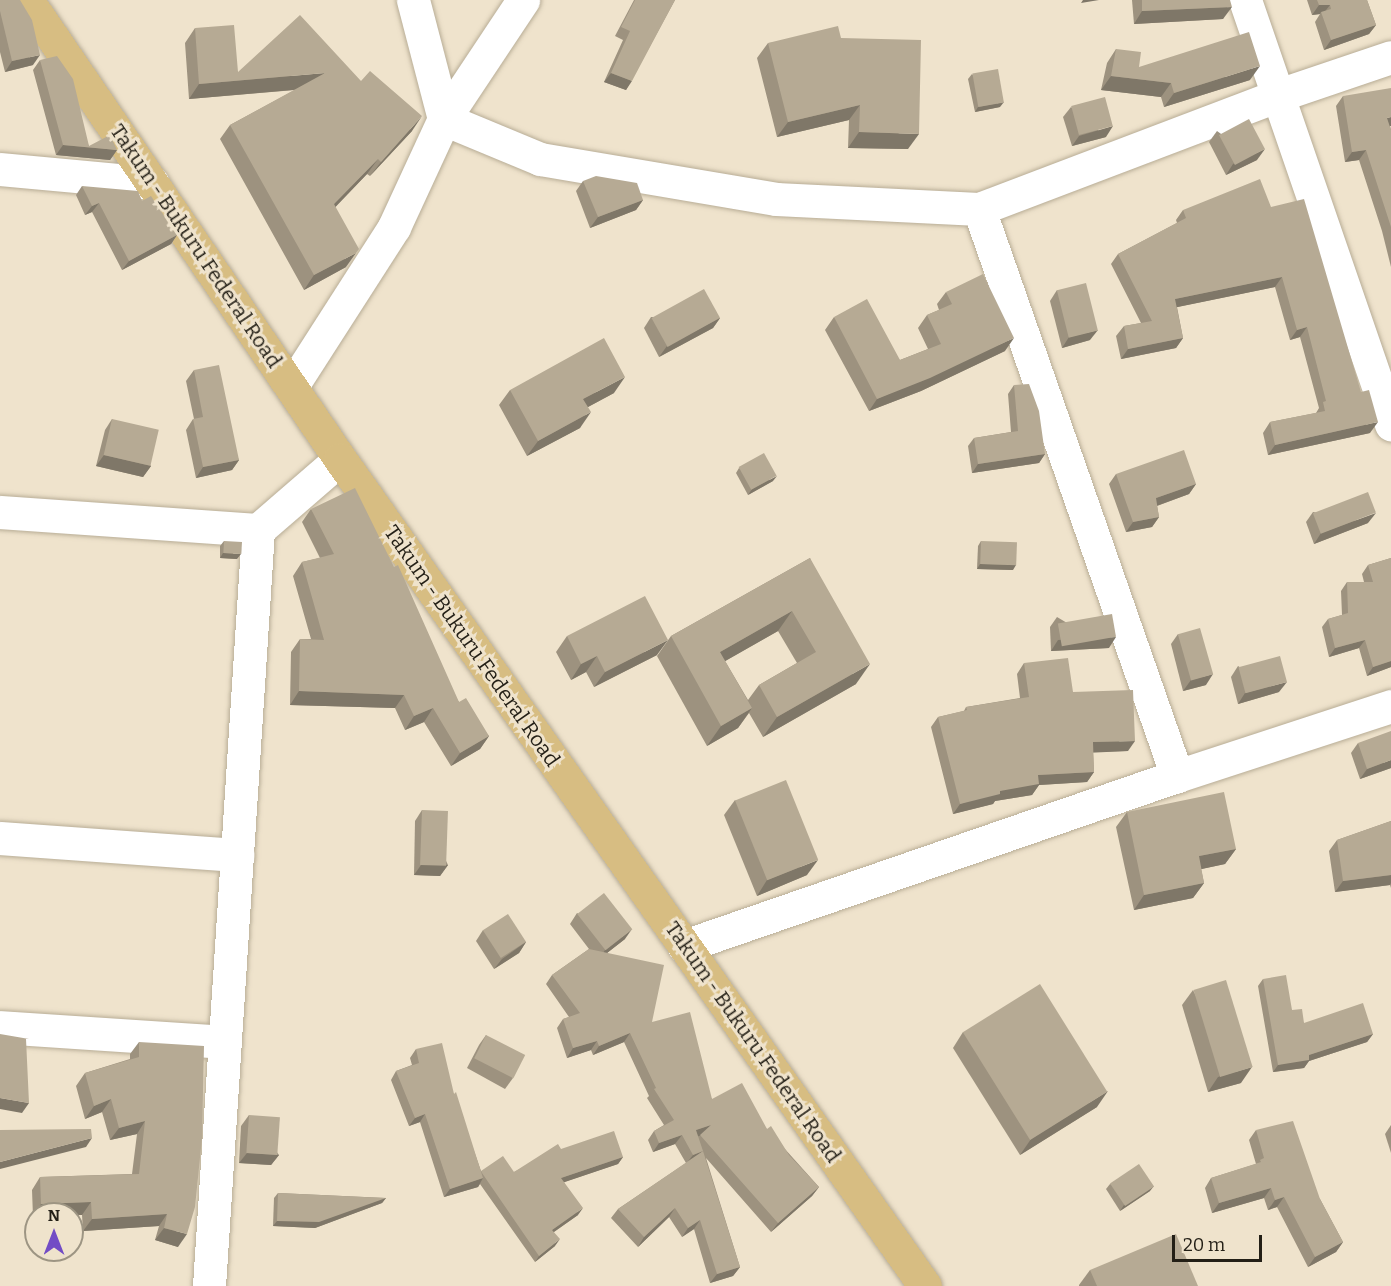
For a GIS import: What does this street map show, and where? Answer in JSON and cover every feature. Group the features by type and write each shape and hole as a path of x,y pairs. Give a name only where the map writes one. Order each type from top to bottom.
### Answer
{"main road":[{"name":"Takum - Bukuru Federal Road","path":"27,0 340,459 925,1286"}],"street":[{"path":"413,0 444,119"},
{"path":"292,386 394,227 444,119 523,0"},
{"path":"1245,0 1391,425"},
{"path":"444,119 540,159 647,179 776,199 979,208 1279,95 1391,57"},
{"path":"0,170 152,183"},
{"path":"979,208 1176,776"},
{"path":"0,512 258,530 340,459"},
{"path":"209,1286 258,530"},
{"path":"684,946 1176,776 1391,706"},
{"path":"0,838 237,855"},
{"path":"0,1027 225,1042"}],"building":[{"path":"0,0 20,0 32,20 40,55 12,61 0,11"},
{"path":"635,0 675,0 632,81 611,73 630,31 621,27"},
{"path":"1142,0 1230,0 1232,7 1142,11"},
{"path":"1317,0 1367,0 1376,25 1331,40 1321,12 1331,9 1330,5 1319,5"},
{"path":"300,15 361,81 370,71 422,116 381,162 378,159 334,204 359,249 356,253 314,275 230,125 325,73 199,84 195,28 234,25 238,72"},
{"path":"838,26 841,38 921,40 919,134 859,132 860,105 788,122 768,43"},
{"path":"1249,32 1260,66 1174,93 1171,83 1111,76 1116,49 1141,52 1139,67"},
{"path":"57,56 73,79 89,146 110,135 117,150 63,145 40,60"},
{"path":"998,69 1004,102 978,107 972,74"},
{"path":"1391,88 1391,117 1387,118 1391,130 1391,227 1366,150 1352,152 1343,96"},
{"path":"1105,97 1113,126 1079,135 1071,106"},
{"path":"1249,119 1265,149 1235,165 1219,135"},
{"path":"596,176 637,183 643,200 598,217 583,181"},
{"path":"1260,179 1271,207 1304,199 1361,392 1369,390 1378,422 1275,445 1270,422 1325,411 1323,402 1326,401 1307,327 1297,330 1282,277 1175,299 1183,338 1128,349 1124,326 1152,321 1118,254 1186,218 1183,210"},
{"path":"82,186 138,191 142,201 151,196 177,235 129,261 99,203 92,206"},
{"path":"983,274 1014,338 930,378 877,399 834,317 867,299 900,360 941,344 927,315 952,304 946,292"},
{"path":"1086,283 1098,331 1069,338 1057,290"},
{"path":"704,289 720,318 668,347 652,318"},
{"path":"604,338 625,377 583,399 591,412 538,441 510,390"},
{"path":"219,365 239,460 203,467 193,419 203,417 194,370"},
{"path":"1029,384 1039,411 1045,454 978,464 974,438 1018,431 1014,385"},
{"path":"112,419 159,430 150,466 104,455"},
{"path":"1184,450 1196,484 1156,498 1159,517 1133,522 1116,474"},
{"path":"764,453 777,476 751,490 739,467"},
{"path":"355,488 394,567 398,565 459,702 466,698 489,736 460,753 433,708 414,716 404,695 299,691 300,639 324,640 302,562 334,554 311,509"},
{"path":"1368,492 1376,513 1321,534 1313,513"},
{"path":"224,541 242,542 241,554 223,553"},
{"path":"981,541 1017,542 1016,565 980,564"},
{"path":"810,558 870,664 777,717 759,685 816,652 792,611 720,652 752,708 721,726 671,636"},
{"path":"1391,558 1391,661 1373,667 1365,640 1335,648 1328,619 1348,613 1347,582 1373,582 1368,565"},
{"path":"645,596 668,640 605,672 597,656 581,664 567,636"},
{"path":"1112,614 1116,637 1062,646 1058,624"},
{"path":"1200,628 1213,674 1191,680 1178,634"},
{"path":"1280,656 1287,682 1245,693 1238,667"},
{"path":"1068,658 1073,692 1133,690 1135,741 1093,742 1094,772 1038,775 1039,784 1000,791 1000,794 960,804 938,717 967,710 966,707 1029,697 1024,663"},
{"path":"1391,731 1391,760 1367,769 1358,743"},
{"path":"786,780 818,860 767,880 735,801"},
{"path":"1224,792 1236,849 1199,856 1204,883 1144,895 1127,812"},
{"path":"422,810 448,811 446,866 420,865"},
{"path":"1391,821 1391,875 1343,881 1337,840"},
{"path":"604,893 632,929 606,950 577,914"},
{"path":"508,914 526,942 501,958 483,930"},
{"path":"589,949 664,965 652,1022 690,1012 712,1099 742,1083 767,1129 771,1126 789,1155 819,1187 778,1223 700,1135 711,1125 696,1130 703,1151 693,1155 682,1135 659,1143 654,1131 674,1120 654,1089 656,1088 630,1033 599,1046 597,1041 573,1048 563,1019 580,1013 552,975"},
{"path":"1286,975 1292,1010 1302,1009 1304,1023 1363,1003 1373,1034 1309,1055 1309,1060 1278,1065 1263,979"},
{"path":"1226,980 1253,1067 1220,1077 1193,990"},
{"path":"1040,984 1107,1092 1030,1140 963,1032"},
{"path":"0,1034 29,1039 26,1039 29,1103 0,1098"},
{"path":"486,1035 525,1055 513,1078 474,1058"},
{"path":"139,1042 204,1046 202,1138 195,1207 187,1234 164,1228 167,1214 92,1219 91,1202 41,1202 40,1177 139,1174 145,1121 119,1128 111,1099 94,1106 85,1073 139,1057"},
{"path":"442,1043 454,1094 456,1092 483,1178 450,1189 425,1114 415,1118 396,1071 419,1063 416,1049"},
{"path":"249,1115 280,1117 277,1155 246,1153"},
{"path":"1293,1121 1320,1199 1343,1242 1315,1257 1284,1197 1275,1200 1271,1188 1219,1203 1211,1178 1261,1162 1260,1160 1264,1158 1256,1130"},
{"path":"91,1129 92,1138 0,1162 0,1130"},
{"path":"614,1131 623,1157 561,1178 583,1208 552,1230 560,1239 539,1256 481,1171 503,1156 514,1172 558,1144 561,1149"},
{"path":"703,1151 740,1267 717,1274 700,1220 688,1228 675,1208 644,1237 618,1209"},
{"path":"1139,1164 1154,1186 1125,1206 1110,1184"},
{"path":"278,1193 386,1198 319,1222 277,1221"},
{"path":"1176,1234 1198,1286 1097,1286 1090,1270"}]}
